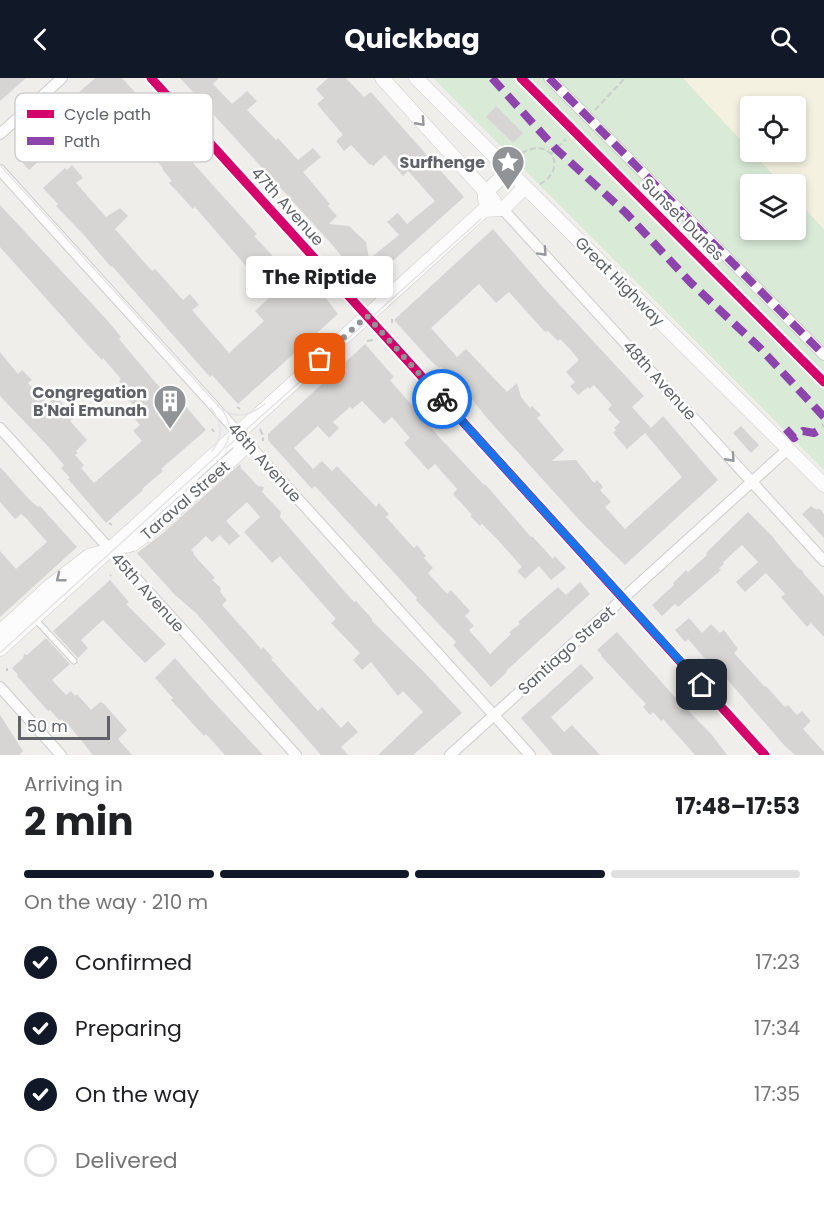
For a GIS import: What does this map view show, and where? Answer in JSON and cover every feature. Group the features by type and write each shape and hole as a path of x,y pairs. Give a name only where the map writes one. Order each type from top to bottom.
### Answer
{"street":[{"path":"45,93 62,78"},
{"name":"47th Avenue","path":"151,78 165,93"},
{"path":"382,78 492,203"},
{"name":"Great Highway","path":"416,78 511,164 525,187 824,484"},
{"name":"Sunset Dunes","path":"521,78 824,382"},
{"name":"Sunset Dunes","path":"549,78 824,355"},
{"path":"0,134 15,120"},
{"name":"47th Avenue","path":"213,146 765,755"},
{"name":"Taraval Street","path":"492,203 511,164"},
{"name":"46th Avenue","path":"0,170 530,755"},
{"name":"Taraval Street","path":"0,649 492,203 525,187"},
{"name":"48th Avenue","path":"492,203 824,561"},
{"name":"45th Avenue","path":"0,428 296,755"},
{"name":"Santiago Street","path":"450,755 788,449"},
{"name":"Taraval Street","path":"0,632 50,586 89,556 110,549"},
{"path":"0,687 61,755"}],"lane":[{"path":"34,618 74,661"}],"path":[{"path":"593,112 626,78"},
{"path":"551,153 567,138"},
{"path":"511,164 529,148 545,148 554,160 549,180 540,184"},
{"path":"367,341 373,340"},
{"path":"260,429 263,436 262,441"}],"green space":[{"path":"433,78 683,78 740,139 740,162 761,162 773,174 740,174 740,240 806,240 806,210 824,229 824,470"}],"sand":[{"path":"683,78 824,78 824,229 806,210 806,174 773,174 761,162 806,162 806,96 740,96 740,139"}],"building":[{"path":"0,78 26,78 0,101"},
{"path":"95,78 122,78 136,93 78,93"},
{"path":"180,78 219,78 213,84 232,104 247,91 257,101 247,110 298,160 313,148 321,157 303,172 337,216 329,224 349,226 366,242 369,259 399,235 387,222 398,213 407,224 435,201 408,171 403,176 385,155 373,166 351,145 344,151 336,141 343,135 317,104 324,98 316,89 328,78 346,78 364,97 371,92 464,197 365,286 345,266 348,264 330,242 213,114 213,93 194,93"},
{"path":"496,106 523,133 513,143 486,117"},
{"path":"22,162 38,162 29,170"},
{"path":"158,162 192,162 257,234 254,236 304,289 307,287 317,297 320,293 338,314 238,404 212,375 210,377 56,206 58,204 43,188 65,168 67,170 72,165 83,178 76,183 106,217 120,208 128,216 115,229 152,271 155,269 183,300 190,294 199,305 192,310 229,353 264,321 255,311 274,293 256,272 253,274 195,207 193,209 169,183 172,181"},
{"path":"0,205 108,321 121,337 119,339 155,382 173,400 177,396 206,430 161,469 163,471 106,523 68,479 70,478 61,468 64,465 0,396 0,352 18,374 22,370 32,380 28,383 47,404 56,396 75,417 70,421 87,440 75,455 84,465 81,468 94,483 142,441 133,431 140,425 135,419 141,414 122,393 126,389 119,381 121,379 0,247"},
{"path":"493,229 644,396 632,407 651,428 663,416 718,480 625,565 583,524 486,417 464,389 441,367 439,368 432,362 394,320","holes":["479,284 496,303 509,292 545,332 548,331 558,341 560,339 579,360 566,372 575,382 570,386 578,395 594,385 612,405 608,409 620,422 614,428 616,430 613,433 627,449 645,433 682,477 625,529 605,507 611,502 600,490 603,487 597,480 594,483 576,460 552,461 564,450 537,418 541,415 532,406 530,408 521,397 517,383 507,392 466,349 457,357 431,328"]},
{"path":"365,344 394,377 390,380 440,438 485,484 531,537 553,559 555,556 566,568 551,580 539,566 525,579 517,571 522,567 482,524 480,526 470,516 472,515 453,494 457,489 435,464 428,470 404,443 410,438 392,417 384,424 362,401 352,409 350,407 333,422 339,428 329,438 318,426 294,448 313,469 322,461 332,471 337,466 376,507 379,503 389,514 386,517 414,548 417,545 426,556 424,558 433,568 428,573 447,594 451,590 470,611 465,616 474,626 469,630 490,654 511,634 509,632 520,624 518,622 558,587 566,595 580,582 590,594 491,687 453,645 456,642 416,600 417,598 315,486 312,489 268,440 268,434"},
{"path":"741,426 759,445 751,453 733,433"},
{"path":"240,464 258,486 264,487 262,492 281,512 280,517 345,592 462,713 413,755 378,755 423,712 403,691 398,696 371,662 362,670 353,660 360,653 331,623 336,619 280,556 272,563 244,532 260,517 247,502 226,521 240,536 229,545 220,535 212,542 206,536 191,550 215,578 212,580 221,588 220,592 227,600 222,605 261,649 263,647 318,711 322,707 341,728 348,721 358,732 341,747 348,755 321,755 196,613 175,595 137,553 162,534"},
{"path":"0,467 77,547 0,617 0,551 16,569 47,542 26,518 21,514 15,519 0,502"},
{"path":"811,506 820,509 824,514 824,538 802,514"},
{"path":"748,512 824,596 824,637 811,623 807,627 781,597 785,594 766,573 745,592 736,582 758,562 742,545 723,562 724,564 719,568 721,570 678,607 675,604 662,616 652,605 674,585 673,583 686,570 688,572 707,555 706,553"},
{"path":"110,580 129,602 126,604 166,644 145,663 103,620 81,640 88,648 78,658 53,631"},
{"path":"689,618 702,633 711,624 720,633 724,630 738,649 734,653 765,687 785,707 788,705 797,715 802,711 811,721 803,729 824,752 824,755 795,755 784,745 720,671 714,669 688,639 685,642 675,630"},
{"path":"617,632 712,735 727,755 695,755 663,719 661,721 653,712 650,715 643,707 646,704 597,650"},
{"path":"46,638 70,664 52,680 66,695 71,691 75,696 77,694 91,710 100,702 104,704 127,730 118,739 132,755 93,755 71,728 61,719 60,721 50,710 48,711 17,676 12,668 23,658 24,654 27,655"},
{"path":"175,658 263,755 225,755 171,700 173,698 155,678"},
{"path":"581,664 594,678 551,717 564,732 572,725 600,755 553,755 521,718"},
{"path":"0,715 23,751 19,755 0,755"}],"tram line":[{"path":"0,165 223,411 230,428 226,444 219,454 0,653"},
{"path":"226,448 481,219"},
{"path":"222,409 244,415 265,404"},
{"path":"211,408 220,430 212,451"}],"marked path":[{"path":"492,78 556,149 626,213 691,283 760,348 824,417"},
{"path":"549,78 824,355"},
{"path":"786,429 794,438 803,431 814,433 824,427"}],"cycle path":[{"path":"151,78 165,93"},
{"path":"521,78 824,382"},
{"path":"213,146 765,755"}],"way so far":[{"path":"320,359 367,316 442,399"}],"place":[{"name":"Surfhenge","path":"508,191"},
{"name":"The Riptide","path":"320,359"},
{"name":"Congregation B'Nai Emunah","path":"170,430"}],"route":[{"path":"442,399 702,685"}]}
